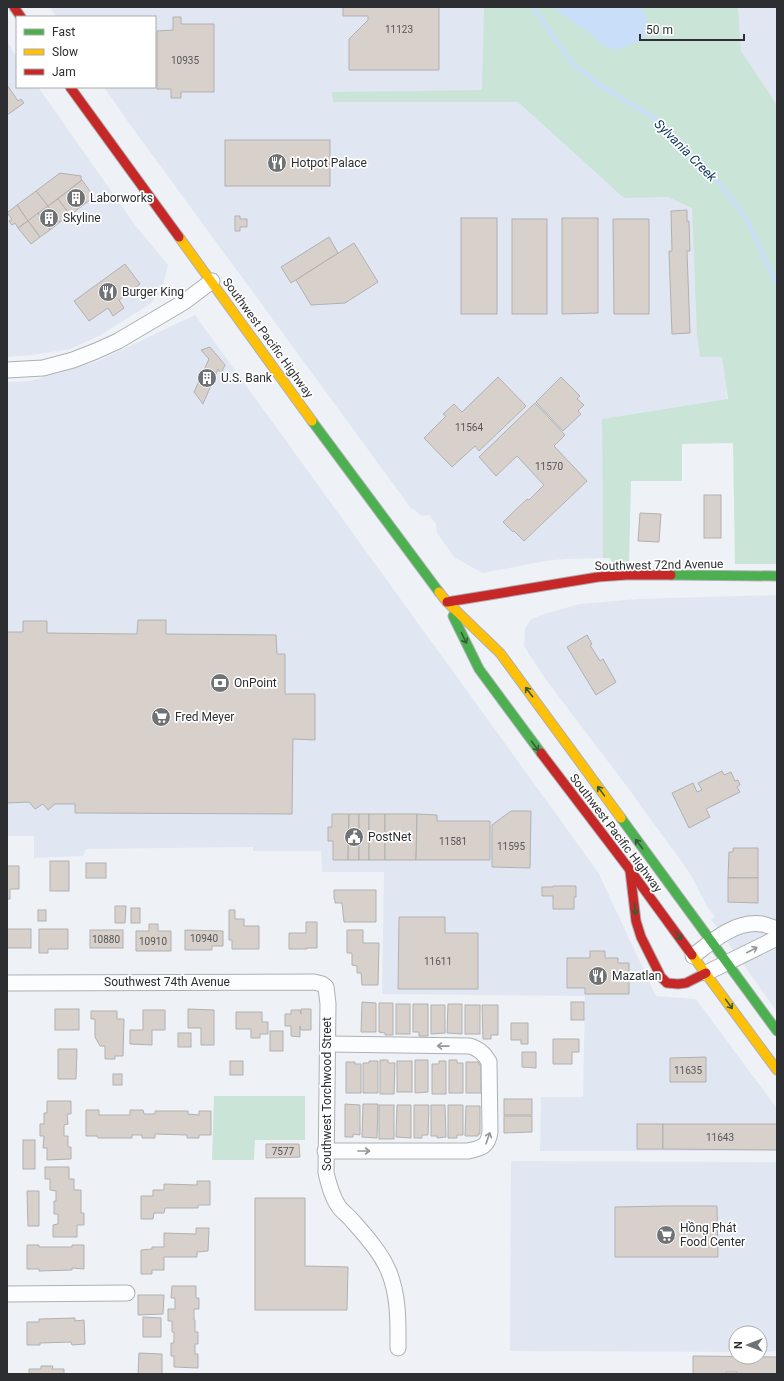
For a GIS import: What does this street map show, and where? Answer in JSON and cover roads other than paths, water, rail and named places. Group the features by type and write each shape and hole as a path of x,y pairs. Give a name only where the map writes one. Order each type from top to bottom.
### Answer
{"main road":[{"path":"14,7 20,16"},
{"name":"Southwest Pacific Highway","path":"71,88 336,454 447,602 500,653 777,1031"},
{"name":"Southwest 72nd Avenue","path":"447,602 598,577 626,575 777,576"},
{"name":"Southwest Pacific Highway","path":"447,602 479,669 551,768 630,870 777,1070"},
{"path":"630,870 636,921 641,937 661,977 667,983 678,984 686,983 706,973"}],"street":[{"path":"7,370 43,368 96,352 184,302 212,281"},
{"path":"693,956 734,928 751,924 762,924 777,929"},
{"path":"706,973 777,938"},
{"name":"Southwest 74th Avenue","path":"7,983 314,982 322,984 326,987"},
{"name":"Southwest Torchwood Street","path":"326,987 328,1004 325,1151 326,1173 330,1190 339,1207 365,1236 380,1256 389,1272 395,1292 398,1312 398,1348"},
{"path":"325,1151 468,1151 478,1149 485,1145 489,1139 490,1132 489,1062 485,1054 477,1048 470,1046 328,1044"},
{"path":"7,1294 127,1293"}],"water":[{"path":"554,7 641,7 647,19 646,34 644,39 616,50 602,45 593,35 554,9"}],"waterway":[{"name":"Sylvania Creek","path":"533,7 572,63 595,82 656,119 720,184 746,218 777,285"}],"place":[{"name":"Hotpot Palace","path":"277,163"},
{"name":"Laborworks","path":"76,198"},
{"name":"Skyline","path":"49,218"},
{"name":"Burger King","path":"108,292"},
{"name":"U.S. Bank","path":"207,378"},
{"name":"OnPoint","path":"220,683"},
{"name":"Fred Meyer","path":"161,717"},
{"name":"PostNet","path":"354,837"},
{"name":"Mazatlan","path":"598,976"},
{"name":"Hồng Phát Food Center","path":"666,1235"}]}
